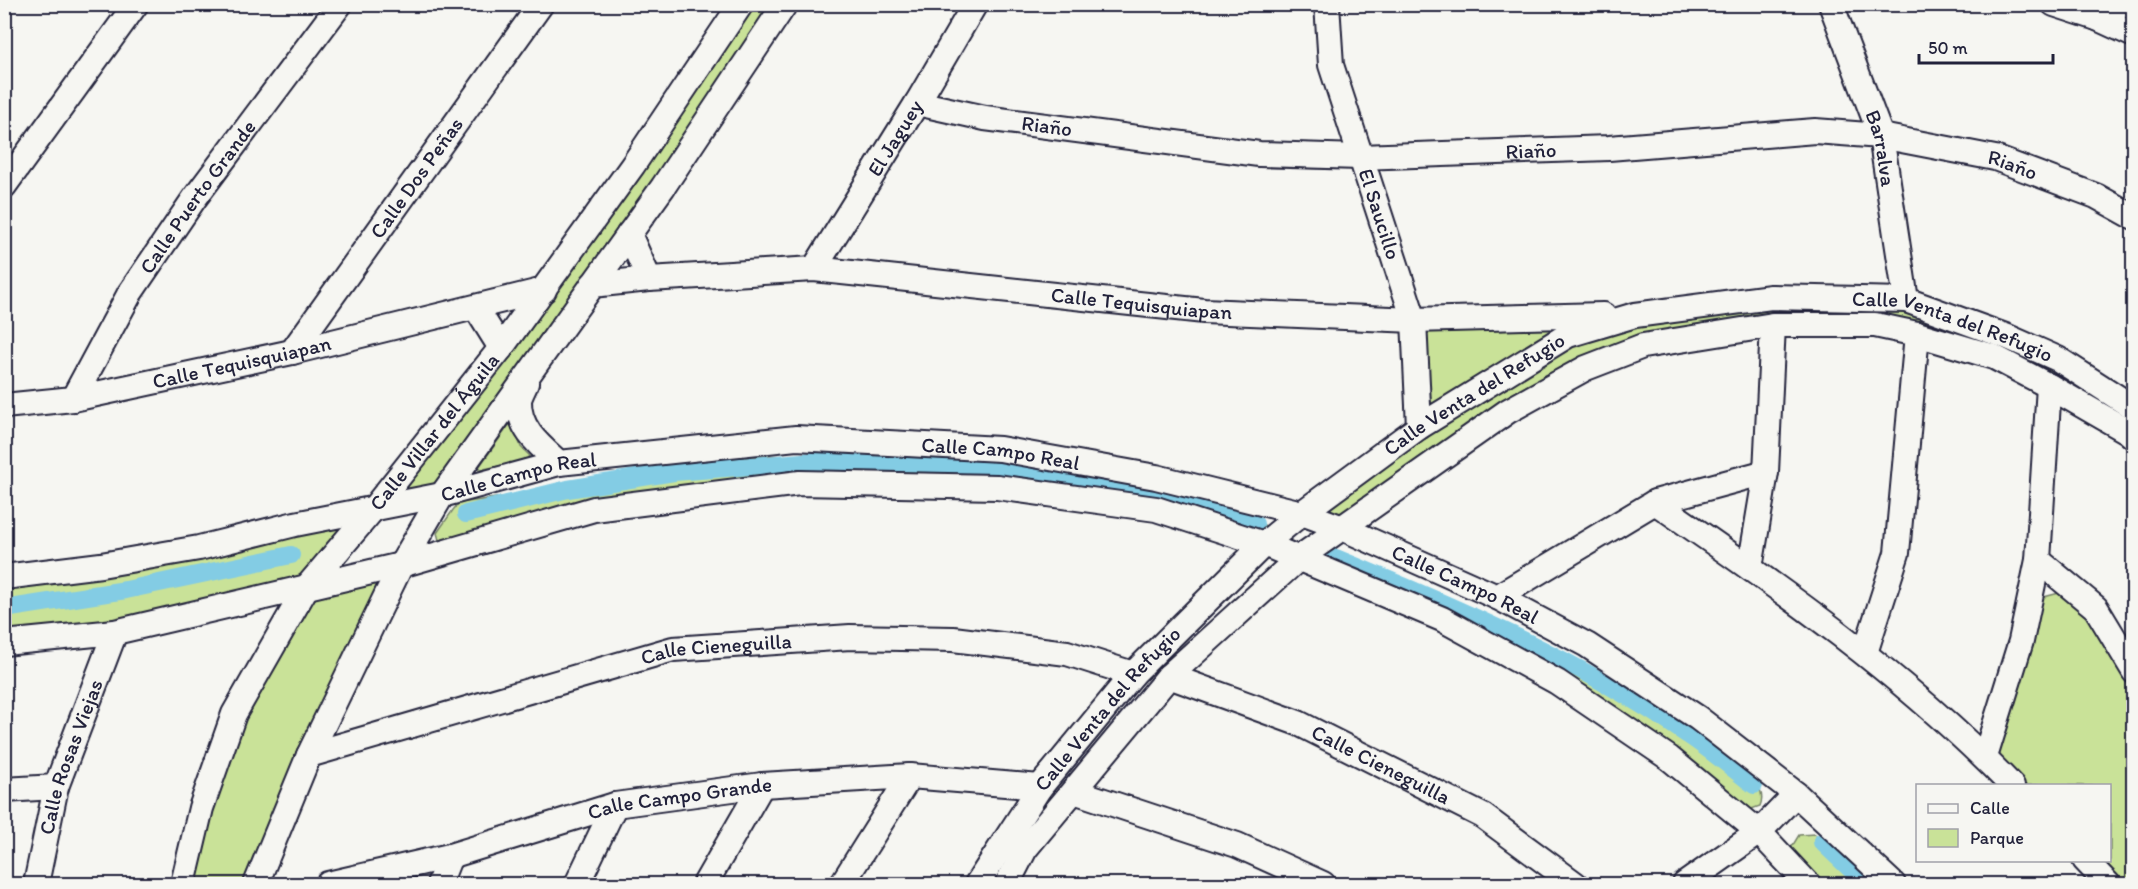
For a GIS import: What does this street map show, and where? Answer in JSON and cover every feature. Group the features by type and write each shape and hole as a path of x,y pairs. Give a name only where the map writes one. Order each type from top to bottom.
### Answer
{"street":[{"path":"4,186 136,4"},
{"name":"Calle Puerto Grande","path":"73,399 130,293 187,208 340,4"},
{"name":"Calle Dos Peñas","path":"292,352 541,4"},
{"name":"Calle Villar del Águila","path":"183,885 201,808 234,714 306,588 374,508 501,348 633,165 741,4"},
{"name":"Calle Villar del Águila","path":"256,885 309,755 401,565 442,495 670,177 785,4"},
{"name":"El Jaguey","path":"814,269 917,103 975,4"},
{"name":"El Saucillo","path":"1327,4 1331,65 1414,320 1419,426"},
{"name":"Barralva","path":"1831,4 1881,136 1906,300"},
{"path":"2054,4 2097,18 2133,35"},
{"path":"2097,18 2124,4"},
{"name":"Riaño","path":"917,103 985,118 1259,154 1360,157 1609,148 1815,131 1881,136 1995,158 2096,195 2133,217"},
{"path":"629,234 649,279"},
{"name":"Calle Tequisquiapan","path":"592,285 649,279 814,269 1204,311 1414,320 1635,315"},
{"name":"Calle Tequisquiapan","path":"4,405 73,399 292,352 544,290"},
{"name":"Calle Venta del Refugio","path":"977,885 1040,787 1133,674 1264,544 1419,426 1568,335 1635,315 1771,297 1906,300 2008,337 2058,359 2133,408"},
{"path":"476,308 501,348"},
{"path":"1635,315 1643,346"},
{"path":"1750,568 1766,472 1773,325"},
{"name":"Calle Venta del Refugio","path":"1007,885 1025,849 1169,676 1299,558 1508,411 1586,368 1643,346 1773,325 1875,325 1917,334 1994,357 2127,430 2133,436"},
{"path":"1865,653 1897,553 1917,334"},
{"path":"531,371 519,400 524,428 559,463"},
{"path":"1985,757 2021,641 2038,560 2049,386"},
{"name":"Calle Campo Real","path":"4,577 100,566 200,548 295,524 442,495 559,463 796,438 1000,449 1156,477 1302,513 1341,527 1497,597 1587,645 1698,718 1796,794 1893,885"},
{"path":"1497,597 1654,502 1766,472"},
{"name":"Calle Campo Real","path":"4,643 115,632 401,565 594,510 800,483 998,487 1156,509 1264,544 1442,619 1557,682 1669,758 1760,832 1808,885"},
{"path":"1654,502 1750,568 1865,653 1985,757 2010,784"},
{"path":"2038,560 2096,608 2133,671"},
{"name":"Calle Rosas Viejas","path":"36,885 56,787 115,632"},
{"name":"Calle Cieneguilla","path":"309,755 673,649 850,637 953,639 1067,652 1133,674"},
{"name":"Calle Cieneguilla","path":"1169,676 1298,723 1483,816 1575,885"},
{"path":"842,885 910,776"},
{"name":"Calle Campo Grande","path":"328,885 450,856 615,805 762,784 910,776 1040,787"},
{"path":"705,885 762,784"},
{"path":"4,790 56,787"},
{"path":"1074,791 1237,845 1323,885"},
{"path":"1685,885 1760,832 1796,794"},
{"path":"578,885 615,805"},
{"path":"438,885 450,856"},
{"path":"2086,862 2108,885"}],"green space":[{"path":"741,5 785,5 442,495 374,508"},
{"path":"1906,300 2008,337 2133,408 2133,437 2127,431 1917,334 1773,325 1586,368 1340,527 1302,513 1419,427 1414,320"},
{"path":"512,421 521,447 533,459 479,470 479,467"},
{"path":"767,456 920,459 1084,482 1229,513 1268,527 1268,533 858,479 447,543 439,540 437,533 459,503 503,497 690,461"},
{"path":"374,508 306,587 401,565 256,884 183,884 201,808 305,588 5,643 4,577"},
{"path":"1340,554 1536,642 1630,693 1749,775 1760,789 1762,797 1760,806 1746,811 1636,725 1330,563 1330,557"},
{"path":"2059,593 2075,600 2103,637 2133,696 2133,884 2113,884 2094,862 2111,862 2111,784 2020,784 1993,754 2031,623 2044,597"},
{"path":"1815,834 1828,843 1871,884 1816,884 1795,863 1791,848 1799,835"}],"waterway":[{"path":"466,514 568,489 674,472 816,461 927,463 1019,473 1110,488 1255,524"},
{"path":"4,609 126,590 291,555"},
{"path":"1336,558 1472,616 1561,659 1647,708 1705,747 1754,785"},
{"path":"1822,842 1866,884"}]}
